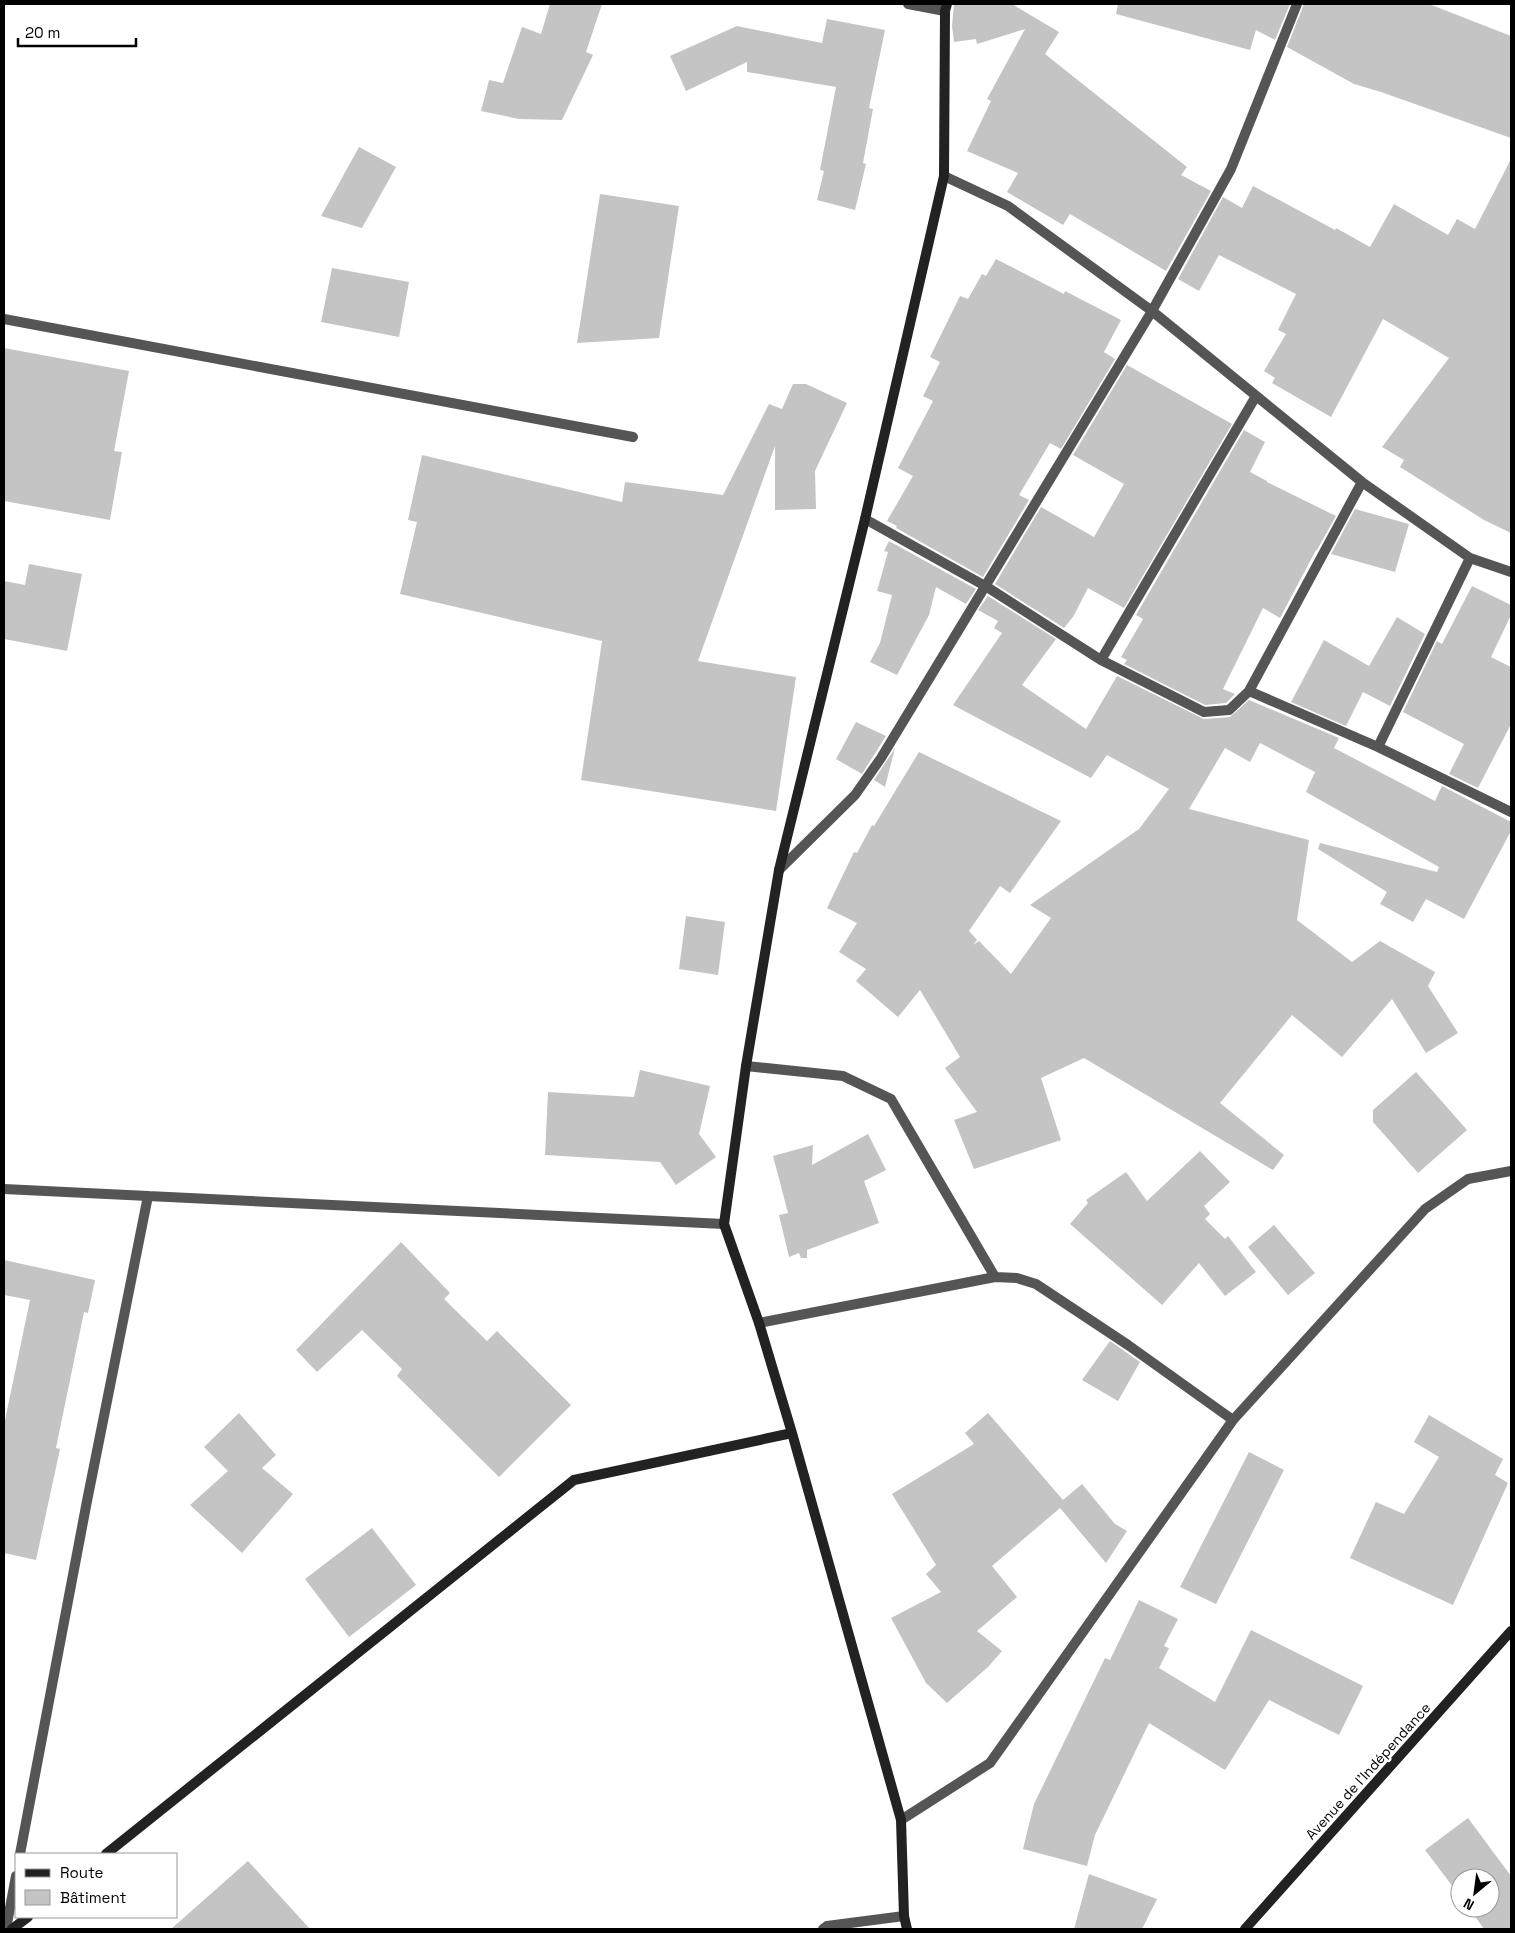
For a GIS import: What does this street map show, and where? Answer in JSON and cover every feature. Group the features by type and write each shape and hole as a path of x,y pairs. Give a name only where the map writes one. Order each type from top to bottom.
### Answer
{"street":[{"path":"907,1929 904,1916 901,1820 760,1323 724,1224 746,1066 779,870 865,519 944,176 946,7 908,4"},
{"path":"779,870 860,787 881,758 1152,311 1231,169 1297,4"},
{"path":"944,176 1008,206 1152,311 1362,482 1470,558 1511,572"},
{"path":"4,319 633,437"},
{"path":"1101,660 1256,396"},
{"path":"865,519 986,587 1101,660 1204,712 1229,710 1249,691 1362,482"},
{"path":"1378,747 1470,558"},
{"path":"1249,691 1378,747 1511,812"},
{"path":"746,1066 843,1076 891,1099 995,1277"},
{"path":"901,1820 990,1763 1233,1420 1425,1209 1468,1179 1511,1171"},
{"path":"4,1189 724,1224"},
{"path":"20,1853 87,1501 148,1196"},
{"path":"760,1323 995,1277 1017,1278 1036,1284 1128,1345 1233,1420"},
{"path":"107,1853 574,1480 792,1433"},
{"name":"Avenue de l'Indépendance","path":"1245,1929 1511,1631"},
{"path":"6,1929 15,1881"},
{"path":"823,1929 827,1926 904,1916"},
{"path":"12,1929 27,1918"}],"building":[{"path":"550,4 602,4 586,52 593,55 562,120 519,119 481,111 489,80 503,83 522,27 541,34"},
{"path":"954,4 1012,4 1059,32 1045,54 1187,167 1181,175 1211,191 1166,271 1070,214 1063,225 1007,192 1018,173 967,151 991,101 987,99 1025,29 977,44 976,39 954,42 952,26"},
{"path":"1118,4 1290,4 1275,40 1256,30 1250,50 1116,14"},
{"path":"1304,4 1429,4 1511,36 1511,138 1354,84 1287,47"},
{"path":"827,19 885,30 869,108 873,109 863,163 866,164 855,210 817,200 824,171 820,170 836,87 747,72 747,62 686,91 670,56 737,26 822,43"},
{"path":"359,147 396,167 362,228 321,216"},
{"path":"1511,159 1511,533 1484,520 1400,467 1404,460 1382,447 1449,358 1383,319 1331,417 1272,383 1275,378 1264,371 1286,334 1278,330 1296,294 1219,255 1199,291 1178,279 1223,197 1242,208 1253,186 1370,247 1394,204 1448,235 1457,219 1475,229"},
{"path":"600,194 679,206 659,338 577,343"},
{"path":"996,259 1064,294 1065,291 1121,320 1104,352 1115,359 1061,449 1050,443 1019,495 1029,500 983,577 896,528 897,526 887,521 913,476 898,468 933,401 923,396 940,362 930,357 960,296 968,299 982,274 986,276"},
{"path":"332,268 409,282 399,337 321,322"},
{"path":"4,348 129,371 114,451 122,452 110,520 4,501"},
{"path":"1127,365 1232,424 1124,608 1088,588 1073,617 1064,628 995,584 1041,507 1094,537 1124,484 1073,455"},
{"path":"793,384 806,384 847,403 815,471 816,509 775,510 775,446 698,661 796,677 776,811 581,780 602,641 400,594 417,522 408,520 422,455 622,502 625,482 723,495 769,404 782,409"},
{"path":"1244,430 1265,442 1250,472 1336,516 1280,618 1263,608 1223,689 1235,694 1226,703 1205,705 1124,664 1127,660 1121,657 1143,619 1136,615"},
{"path":"1355,509 1409,524 1395,572 1331,554"},
{"path":"889,541 976,589 966,604 936,587 929,615 897,675 870,662 880,643 892,595 877,591 888,552 884,551"},
{"path":"29,564 82,574 67,651 4,639 4,581 25,585"},
{"path":"1472,586 1511,605 1511,615 1491,657 1511,667 1511,724 1478,788 1449,774 1464,744 1403,712 1437,641 1442,644"},
{"path":"988,596 1056,639 1022,685 1086,729 1117,676 1204,719 1230,717 1249,700 1339,738 1334,748 1435,801 1442,786 1511,822 1511,831 1464,919 1426,899 1413,922 1380,904 1387,892 1318,849 1320,843 1437,872 1439,867 1306,792 1315,772 1260,743 1250,762 1225,748 1189,809 1309,840 1297,920 1352,962 1380,941 1435,972 1428,986 1458,1033 1426,1053 1392,999 1342,1057 1292,1015 1220,1103 1284,1155 1273,1170 1084,1058 1041,1078 1061,1140 974,1169 954,1120 977,1112 945,1068 960,1057 920,990 898,1017 856,981 866,969 839,952 857,923 827,908 854,852 857,853 872,825 874,826 919,752 1061,821 1010,893 1000,886 969,931 977,940 973,945 979,941 1011,974 1051,918 1030,905 1139,829 1169,789 1107,755 1091,778 953,705 1002,633 994,628 998,621 978,610"},
{"path":"1397,617 1425,634 1390,706 1363,692 1346,726 1291,702 1324,640 1369,666"},
{"path":"856,722 886,736 862,774 836,759"},
{"path":"895,748 885,787 874,780"},
{"path":"686,916 725,922 718,975 679,969"},
{"path":"640,1070 710,1086 699,1134 716,1157 676,1185 660,1162 545,1155 548,1092 634,1097"},
{"path":"1416,1072 1467,1130 1418,1173 1373,1122 1373,1110"},
{"path":"868,1134 886,1170 864,1181 879,1223 807,1250 807,1258 801,1258 799,1253 789,1257 779,1215 788,1213 773,1156 813,1145 812,1165"},
{"path":"1200,1151 1230,1182 1204,1206 1210,1214 1205,1219 1225,1239 1228,1236 1256,1272 1225,1296 1199,1263 1162,1305 1070,1224 1088,1203 1086,1200 1126,1172 1147,1201"},
{"path":"1274,1225 1315,1273 1288,1295 1248,1247"},
{"path":"401,1242 450,1293 444,1299 487,1341 497,1331 571,1405 499,1477 397,1376 402,1369 362,1330 317,1372 296,1350"},
{"path":"4,1260 95,1280 88,1313 84,1312 56,1448 60,1449 36,1560 4,1553 4,1425 30,1300 4,1295"},
{"path":"1110,1341 1140,1362 1118,1401 1082,1380"},
{"path":"239,1413 276,1455 262,1468 293,1494 242,1553 190,1505 228,1471 204,1447"},
{"path":"988,1413 1063,1500 1082,1484 1115,1524 1127,1531 1106,1563 1060,1508 992,1566 1017,1597 977,1631 1002,1651 988,1667 947,1703 926,1683 891,1618 941,1592 926,1574 936,1565 892,1494 974,1444 965,1433"},
{"path":"1429,1415 1503,1459 1495,1475 1508,1483 1453,1605 1350,1558 1376,1502 1404,1514 1439,1457 1414,1442"},
{"path":"1249,1452 1284,1470 1216,1604 1180,1587"},
{"path":"372,1528 416,1585 349,1637 305,1579"},
{"path":"1139,1600 1178,1619 1164,1646 1169,1648 1159,1668 1215,1702 1251,1630 1363,1686 1339,1735 1269,1700 1225,1770 1149,1723 1095,1835 1087,1866 1023,1849 1034,1804 1105,1658 1110,1660"},
{"path":"1468,1818 1511,1876 1511,1929 1484,1929 1476,1918 1500,1918 1500,1868 1450,1868 1450,1883 1425,1850"},
{"path":"248,1861 310,1929 171,1929"},
{"path":"1089,1874 1157,1899 1142,1929 1074,1929"}]}
